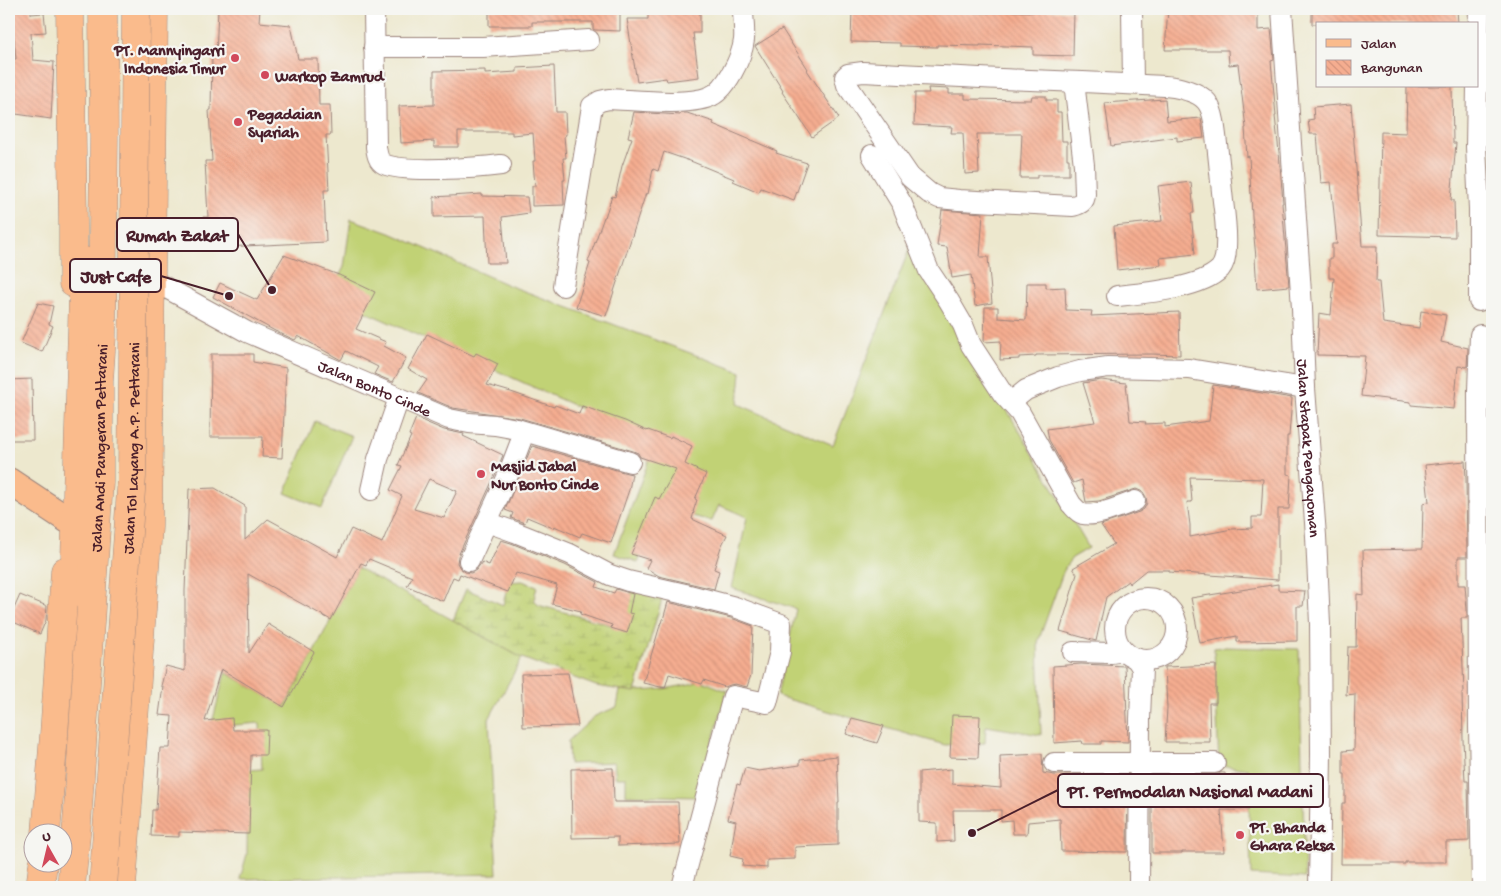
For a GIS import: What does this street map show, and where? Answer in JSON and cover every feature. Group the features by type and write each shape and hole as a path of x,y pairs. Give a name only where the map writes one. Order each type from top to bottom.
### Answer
{"highway":[{"name":"Jalan Andi Pangeran Pettarani","path":"47,824 54,744 68,520 74,224 70,105 70,9"},
{"path":"59,824 70,742 88,139 90,9"},
{"name":"Jalan Andi Pangeran Pettarani","path":"70,887 78,824 99,482 99,381 102,336 103,249 103,9"},
{"name":"Jalan Tol Layang A.P. Pettarani","path":"103,887 132,476 136,9"},
{"path":"122,887 148,527 154,9"},
{"path":"103,249 110,267 116,273 125,275 135,273 142,267 150,251"},
{"path":"102,336 106,324 114,311 128,309 137,313 149,331"},
{"path":"40,887 42,874"},
{"path":"52,887 54,874"}],"main road":[{"path":"9,481 68,520"}],"street":[{"path":"374,9 376,147 382,163 393,167 433,168 477,168 501,165"},
{"path":"563,286 592,106 600,101 609,99 693,101 710,97 723,87 737,63 744,40 743,9"},
{"path":"1132,9 1133,84"},
{"name":"Jalan Stapak Pengayoman","path":"1282,9 1302,308 1305,388 1316,536 1320,624 1319,887"},
{"path":"1478,47 1479,9"},
{"path":"374,48 483,47 590,40"},
{"path":"1074,82 1086,194 1085,199 1074,206 959,200 939,198 929,193 910,177 847,85 845,77 848,74 863,72 961,78 1133,84 1170,86 1191,91 1208,102 1212,109 1221,177 1226,246 1222,267 1201,280 1162,290 1117,296"},
{"path":"1477,88 1484,147 1479,209 1479,301"},
{"path":"872,156 902,204 929,271 963,325 971,345 1003,394 1020,413 1071,504 1076,510 1086,515 1135,501"},
{"name":"Jalan Bonto Cinde","path":"150,279 247,332 450,419 517,429 630,462"},
{"path":"1480,335 1486,597 1486,727 1482,887"},
{"path":"1012,402 1026,390 1058,377 1080,371 1108,367 1189,369 1305,388"},
{"path":"371,490 378,459 400,398"},
{"path":"470,561 521,441 517,429"},
{"path":"487,522 570,554 610,575 735,607 781,624 780,652 766,702 733,696 682,887"},
{"path":"1073,652 1130,654 1142,668 1139,887"},
{"path":"1054,763 1215,762"}],"green space":[{"path":"351,219 390,233 508,285 741,372 738,404 833,445 910,247 1089,548 1072,558 1065,567 1038,642 1041,735 986,726 985,743 945,745 777,696 796,609 732,588 747,517 719,505 712,521 684,514 656,521 638,562 614,554 657,438 602,418 357,308 335,285 344,267"},
{"path":"315,421 352,436 322,508 285,493"},
{"path":"358,568 522,658 489,719 497,874 240,879 247,854 248,770 262,769 260,723 211,727 225,673 285,707"},
{"path":"522,581 537,586 534,599 538,605 622,628 634,582 665,589 635,692 596,686 522,658 453,620 466,589 503,605 508,582"},
{"path":"1214,648 1299,649 1305,878 1251,875 1248,769 1219,765"},
{"path":"702,681 727,691 697,797 626,795 626,778 616,778 614,762 569,764 568,741 595,716 617,707 620,690 661,689"}],"building":[{"path":"11,9 31,9 31,14 44,13 46,32 31,33 33,60 54,62 51,119 9,113 9,59 16,59"},
{"path":"218,9 260,9 259,22 291,25 298,59 318,59 319,105 330,105 331,135 326,135 329,190 324,190 326,242 204,248 203,217 208,217 205,161 212,161 209,110 211,110 212,56 216,56"},
{"path":"489,9 620,9 620,31 595,30 593,29 593,22 532,22 532,26 489,26"},
{"path":"648,9 700,9 700,33 693,33 699,77 667,81 666,78 637,82 627,19 648,19"},
{"path":"852,9 896,9 895,11 945,13 989,13 989,10 1074,11 1073,56 1033,55 1033,47 980,45 900,46 900,43 851,42"},
{"path":"1168,9 1258,9 1258,30 1271,29 1274,60 1271,61 1289,286 1257,289 1249,156 1247,157 1246,128 1238,64 1229,65 1228,50 1165,50"},
{"path":"1312,9 1457,9 1458,22 1316,22 1316,24 1312,24"},
{"path":"782,29 839,118 812,137 782,92 755,46"},
{"path":"554,66 556,112 565,112 566,135 564,136 566,158 563,158 565,180 563,180 564,205 532,206 532,186 535,186 533,133 512,135 512,132 458,132 458,147 434,147 434,141 401,143 399,106 434,105 434,71 485,70 485,74 517,72 517,68"},
{"path":"928,88 949,89 949,94 965,94 965,99 1031,100 1032,96 1046,96 1046,100 1057,100 1057,112 1061,112 1062,141 1067,141 1069,175 1037,175 1037,178 1020,178 1022,134 977,134 979,173 965,174 963,133 951,133 952,127 914,125 915,93 929,93"},
{"path":"1407,88 1452,88 1453,143 1456,143 1451,200 1454,200 1455,237 1379,235 1381,132 1406,133"},
{"path":"1165,99 1167,121 1201,118 1204,138 1177,141 1177,137 1111,146 1105,103"},
{"path":"1351,104 1362,246 1377,246 1376,282 1379,282 1383,323 1419,328 1421,311 1446,315 1441,342 1468,348 1467,367 1458,366 1454,409 1411,405 1411,402 1361,396 1365,356 1317,355 1319,313 1331,315 1334,278 1329,278 1329,258 1332,258 1332,244 1337,244 1331,182 1321,183 1317,134 1310,134 1308,120 1314,119 1313,107"},
{"path":"634,112 680,115 681,113 687,113 714,122 713,124 777,151 776,153 807,163 794,200 761,188 759,192 733,181 734,179 664,152 658,171 653,169 648,194 646,193 606,316 576,307 590,263 588,262 612,196 615,197 622,166 632,138 628,137"},
{"path":"1191,182 1194,213 1191,213 1195,254 1160,258 1161,265 1117,270 1114,226 1162,221 1158,186"},
{"path":"482,194 482,196 527,197 529,213 502,217 506,263 487,263 485,216 434,217 434,197"},
{"path":"942,210 983,213 980,257 988,257 992,303 975,306 971,275 952,278 947,247 937,246"},
{"path":"284,255 339,275 375,292 356,329 386,342 384,346 406,358 393,382 374,374 378,367 346,351 341,360 298,336 295,340 275,331 213,297 220,283 257,300"},
{"path":"1027,283 1046,283 1046,288 1065,287 1066,310 1092,311 1091,316 1179,312 1180,355 1036,355 1019,357 1019,359 1000,360 1001,341 984,342 985,307 998,307 998,318 1026,320"},
{"path":"38,303 53,306 49,324 53,326 42,352 21,343"},
{"path":"427,334 474,356 476,353 498,364 487,385 579,414 582,406 647,431 670,438 671,436 692,446 685,464 706,474 695,499 697,500 692,519 727,535 714,569 719,571 714,589 659,576 646,568 650,560 631,554 655,497 659,499 676,469 640,457 638,453 633,451 520,418 453,408 418,393 427,380 408,369"},
{"path":"211,354 253,354 253,362 286,368 282,458 262,457 263,437 210,437"},
{"path":"32,379 33,440 9,440 9,380"},
{"path":"1101,380 1126,383 1130,421 1146,422 1145,424 1165,423 1165,427 1209,421 1213,385 1292,398 1289,436 1287,436 1287,474 1291,475 1289,509 1278,509 1278,580 1169,572 1169,570 1146,570 1129,584 1128,581 1106,597 1096,641 1060,631 1077,574 1073,568 1114,544 1101,525 1139,512 1144,509 1147,503 1143,492 1136,489 1099,501 1086,502 1082,480 1073,483 1049,440 1047,429 1095,422 1083,383","holes":["1190,477 1263,479 1261,517 1252,517 1252,528 1232,529 1190,537 1187,502 1192,502"]},
{"path":"416,418 444,430 464,434 463,436 503,455 458,556 457,563 460,568 465,572 471,573 482,562 489,565 501,540 511,543 565,565 598,582 596,587 614,593 616,589 633,594 629,613 633,614 627,633 611,628 612,625 580,614 581,611 552,604 557,585 516,573 508,592 460,574 458,579 453,577 443,601 407,586 412,577 369,559 366,565 361,563 331,620 248,574 249,653 268,624 314,652 284,707 221,669 205,721 232,718 233,730 267,730 266,755 251,755 249,834 179,832 179,837 151,836 152,810 156,810 160,748 170,748 172,716 159,715 163,686 161,686 166,666 185,671 185,591 189,489 215,488 245,506 245,540 268,519 337,557 351,529 382,543 402,496 390,490 402,466 398,465 411,436 409,435","holes":["429,479 457,491 444,518 414,509"]},
{"path":"532,446 632,474 629,490 611,543 582,533 580,537 527,517 525,523 511,518 513,513 505,510"},
{"path":"1465,461 1467,557 1458,557 1458,585 1465,585 1467,610 1467,618 1461,618 1464,692 1462,692 1463,740 1465,781 1468,781 1469,841 1446,842 1446,862 1341,864 1342,803 1345,803 1343,751 1354,750 1355,694 1346,695 1348,647 1356,647 1357,594 1364,595 1363,550 1422,549 1423,503 1429,502 1425,465"},
{"path":"1278,584 1278,590 1305,591 1303,606 1297,606 1297,641 1237,642 1237,636 1200,643 1191,598"},
{"path":"20,595 47,606 46,620 40,634 9,620"},
{"path":"668,602 731,618 753,626 751,675 747,687 735,684 725,687 704,680 702,684 669,674 665,688 643,683"},
{"path":"1081,664 1125,666 1128,742 1101,741 1101,744 1083,744 1082,741 1054,743 1053,666"},
{"path":"1216,665 1216,703 1209,703 1210,742 1165,742 1167,708 1165,667"},
{"path":"568,673 578,726 523,727 521,674"},
{"path":"952,715 980,716 978,758 950,757"},
{"path":"852,718 884,726 877,743 846,734"},
{"path":"1042,754 1043,773 1054,775 1128,775 1127,852 1061,851 1060,819 1028,822 1027,834 1013,834 1012,820 1001,821 1001,810 953,810 954,841 937,842 937,823 919,822 919,772 952,769 952,784 1001,788 1000,756"},
{"path":"837,756 838,845 795,847 795,859 767,860 767,868 742,866 743,859 730,856 736,821 728,819 737,784 740,785 745,768 759,771 800,765 800,760"},
{"path":"613,768 614,802 678,802 680,844 618,846 618,837 572,838 571,769"},
{"path":"1225,773 1225,776 1247,775 1249,810 1221,810 1224,852 1152,853 1152,775 1215,775"}],"place":[{"name":"PT. Mannyingarri Indonesia Timur","path":"235,58"},
{"name":"Warkop Zamrud","path":"265,75"},
{"name":"Pegadaian Syariah","path":"238,122"},
{"name":"Rumah Zakat","path":"272,290"},
{"name":"Just Cafe","path":"229,296"},
{"name":"Masjid Jabal Nur Bonto Cinde","path":"481,474"},
{"name":"PT. Permodalan Nasional Madani","path":"972,833"},
{"name":"PT. Bhanda Ghara Reksa","path":"1240,835"}]}
